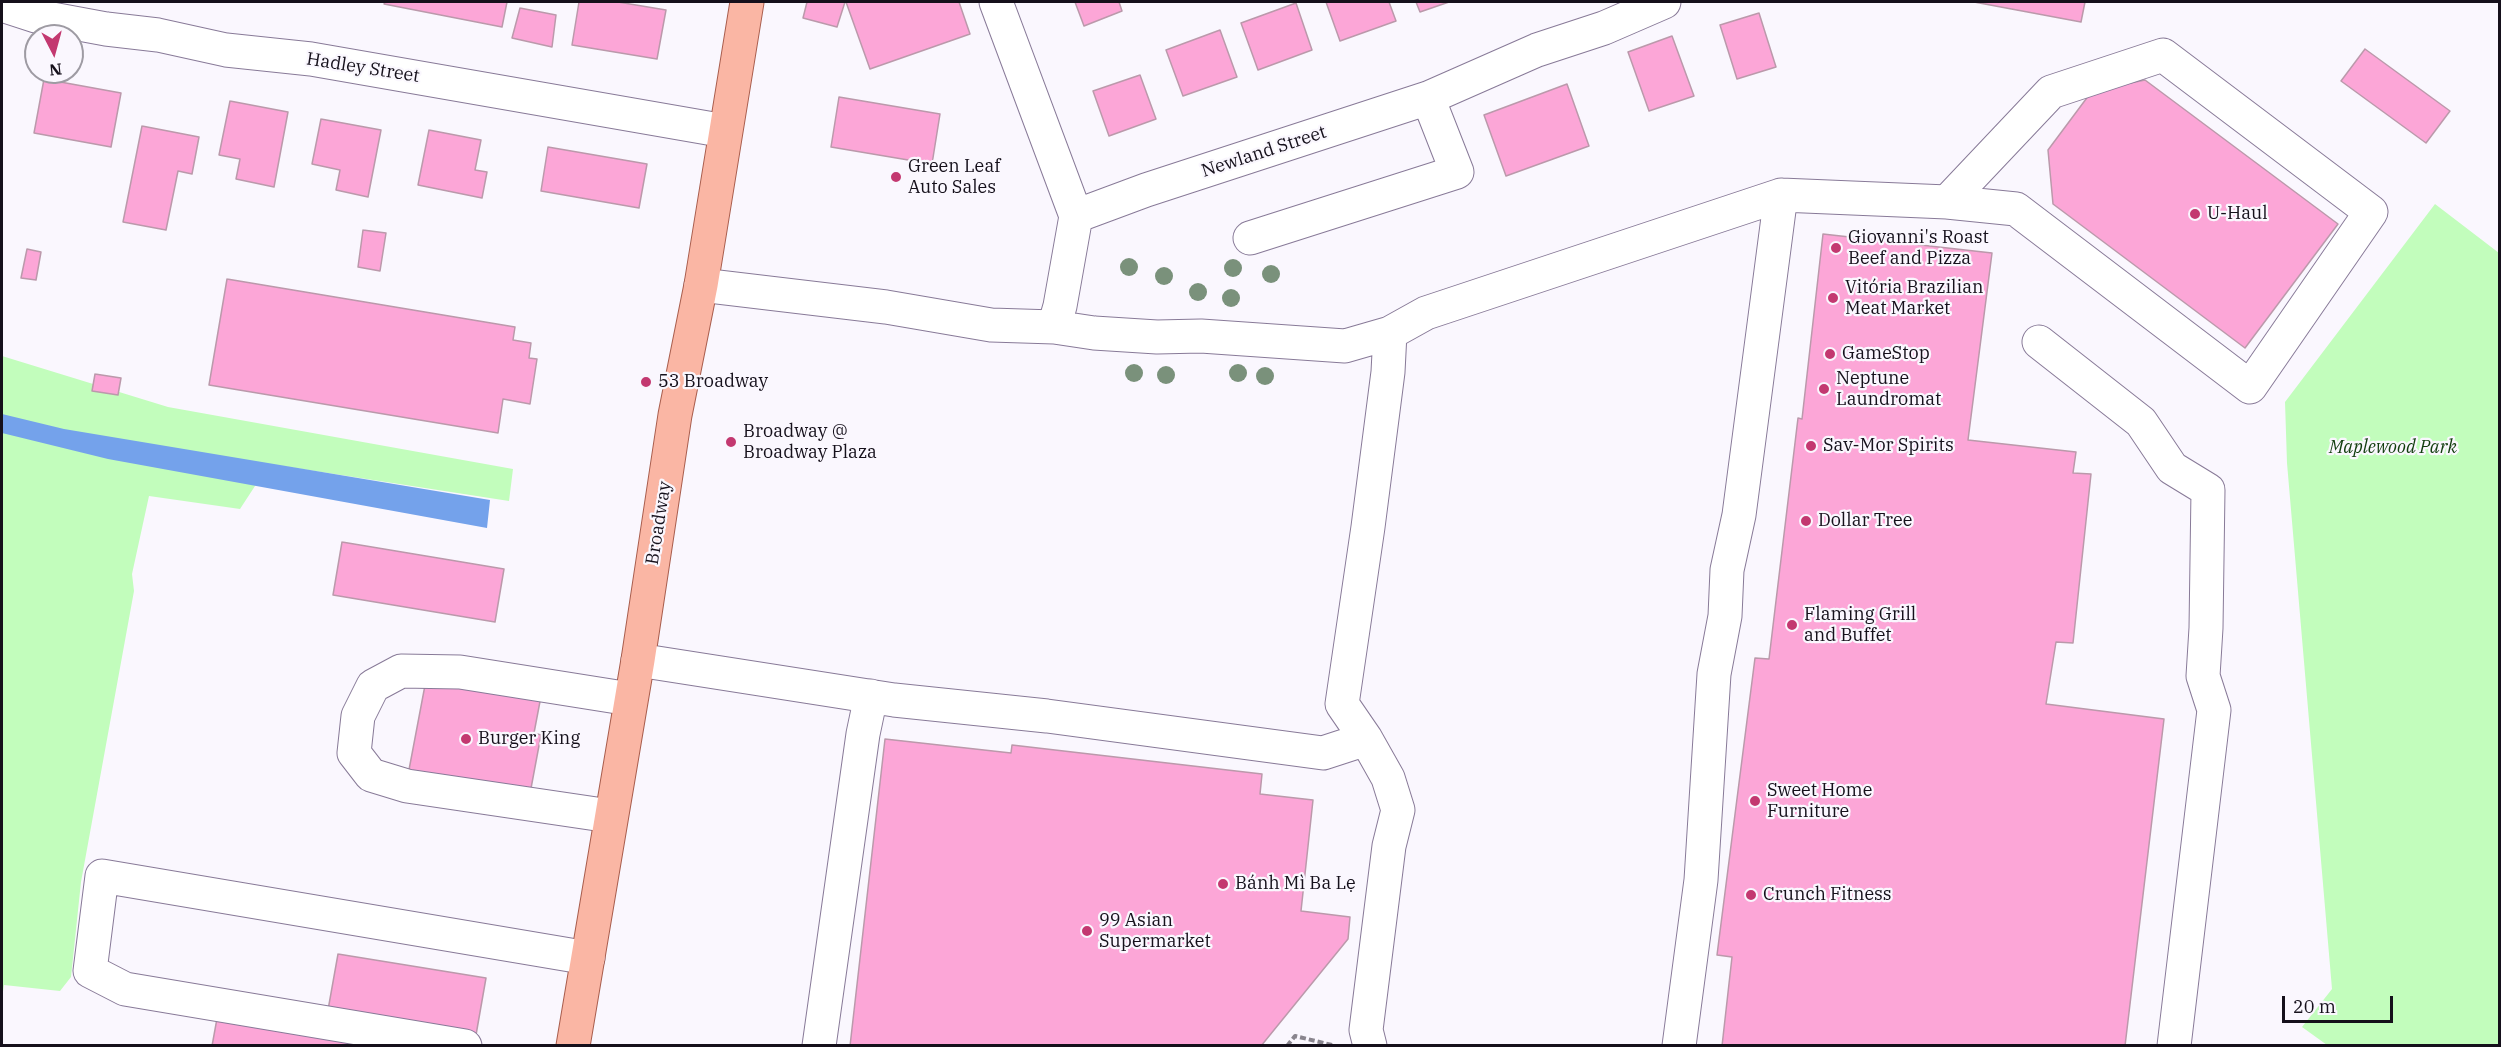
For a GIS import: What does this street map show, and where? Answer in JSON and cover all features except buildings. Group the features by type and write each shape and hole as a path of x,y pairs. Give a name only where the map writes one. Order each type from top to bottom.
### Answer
{"main road":[{"name":"Broadway","path":"573,1046 638,660 675,415 700,285 747,2"}],"street":[{"path":"996,2 1076,216 1060,306 1053,327"},
{"name":"Newland Street","path":"1076,216 1146,190 1428,98 1537,50 1604,28 1664,2"},
{"name":"Hadley Street","path":"2,5 36,16 94,27 158,35 226,50 312,59 725,131"},
{"path":"700,285 886,307 991,324 1053,327 1104,334 1157,337 1201,336 1345,346 1390,333 1426,313 1781,195 1947,202 2016,209 2250,387 2371,212 2163,55 2051,92 1947,202"},
{"path":"1250,238 1457,172 1428,98"},
{"path":"1678,1046 1701,880 1714,674 1725,616 1727,570 1740,515 1781,195"},
{"path":"1370,1046 1366,1030 1389,846 1398,810 1388,778 1366,739 1342,704 1368,527 1388,372 1390,333"},
{"path":"2039,342 2141,422 2172,468 2208,490 2203,676 2214,710 2174,1046"},
{"path":"638,660 871,696 1047,716 1323,753 1366,739"},
{"path":"610,816 407,786 371,775 354,753 358,716 373,686 401,672 435,670 460,672 630,699"},
{"path":"819,1046 863,734 871,696"},
{"path":"465,1046 125,989 90,970 102,876 588,958"}],"path":[{"path":"1287,1046 1295,1036 1333,1046"}],"green space":[{"name":"Maplewood Park","path":"2435,204 2499,253 2499,1045 2327,1045 2302,1027 2332,989 2287,463 2285,402"},
{"path":"2,356 168,407 513,469 509,501 276,465 255,486 240,509 149,496 132,574 134,591 81,882 71,977 60,991 4,985 2,998"}],"water":[{"path":"2,414 64,429 490,500 487,528 108,459 2,433"}],"place":[{"name":"Green Leaf Auto Sales","path":"896,177"},
{"name":"U-Haul","path":"2195,214"},
{"name":"Giovanni's Roast Beef and Pizza","path":"1836,248"},
{"name":"Vitória Brazilian Meat Market","path":"1833,298"},
{"name":"GameStop","path":"1830,354"},
{"name":"53 Broadway","path":"646,382"},
{"name":"Neptune Laundromat","path":"1824,389"},
{"name":"Broadway @ Broadway Plaza","path":"731,442"},
{"name":"Sav-Mor Spirits","path":"1811,446"},
{"name":"Dollar Tree","path":"1806,521"},
{"name":"Flaming Grill and Buffet","path":"1792,625"},
{"name":"Burger King","path":"466,739"},
{"name":"Sweet Home Furniture","path":"1755,801"},
{"name":"Bánh Mì Ba Lẹ","path":"1223,884"},
{"name":"Crunch Fitness","path":"1751,895"},
{"name":"99 Asian Supermarket","path":"1087,931"}]}
